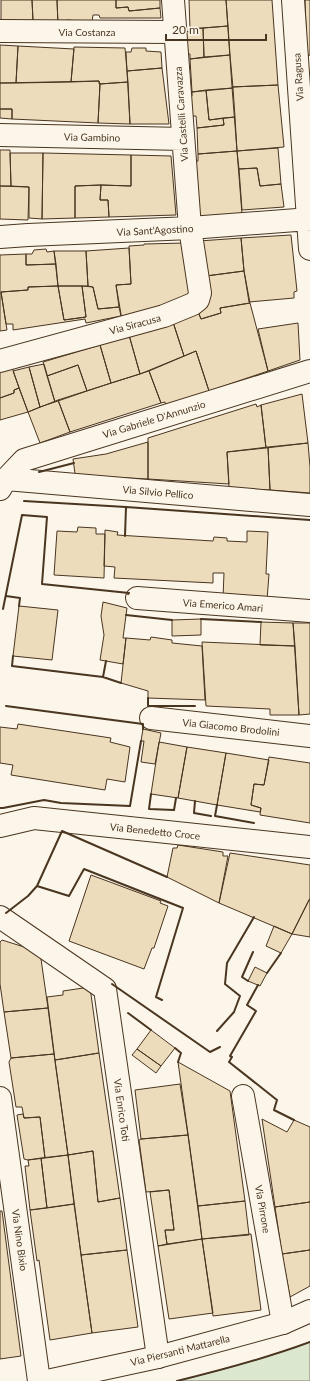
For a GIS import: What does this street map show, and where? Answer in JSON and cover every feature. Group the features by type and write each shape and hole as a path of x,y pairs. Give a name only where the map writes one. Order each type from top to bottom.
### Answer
{"street":[{"name":"Via Castelli Caravazza","path":"173,0 190,228"},
{"name":"Via Ragusa","path":"293,0 310,249"},
{"name":"Via Costanza","path":"0,31 175,32"},
{"name":"Via Gambino","path":"0,135 183,139"},
{"name":"Via Sant'Agostino","path":"0,238 36,234 190,228 309,219"},
{"name":"Via Siracusa","path":"0,361 164,316 193,304 198,300 200,293 190,228"},
{"name":"Via Gabriele D'Annunzio","path":"2,480 24,460 310,370"},
{"name":"Via Silvio Pellico","path":"2,480 310,505"},
{"name":"Via Emerico Amari","path":"137,598 310,611"},
{"name":"Via Giacomo Brodolini","path":"151,718 310,736"},
{"name":"Via Benedetto Croce","path":"0,826 34,818 310,847"},
{"name":"Via Enrico Toti","path":"0,917 105,989 158,1357"},
{"name":"Via Pirrone","path":"243,1096 283,1323"},
{"name":"Via Nino Bixio","path":"0,1098 39,1381"},
{"name":"Via Piersanti Mattarella","path":"46,1381 158,1357 283,1323 310,1311"}],"green space":[{"path":"310,1342 310,1381 177,1381 211,1373"}],"building":[{"path":"1,0 32,0 33,21 1,20"},
{"path":"32,0 57,0 58,25 33,21"},
{"path":"57,0 116,0 116,8 128,7 129,11 160,8 161,18 100,18 99,15 93,15 92,22 67,20 67,26 58,25"},
{"path":"116,0 160,0 160,8 129,11 128,7 116,8"},
{"path":"189,0 226,0 228,26 190,29"},
{"path":"226,0 272,0 278,85 232,87"},
{"path":"305,0 310,0 310,55 307,56"},
{"path":"228,26 230,55 204,57 203,28"},
{"path":"203,28 204,57 190,59 190,54 186,54 185,32 191,31 190,29"},
{"path":"0,45 18,46 16,83 0,83"},
{"path":"18,46 74,49 71,82 16,83"},
{"path":"74,47 125,48 128,82 99,84 99,81 71,82"},
{"path":"132,48 146,48 146,51 161,52 162,68 127,71 126,52 131,52"},
{"path":"230,55 233,88 192,92 190,59"},
{"path":"162,68 169,124 130,124 127,71"},
{"path":"99,81 98,123 12,119 12,109 0,109 0,83"},
{"path":"128,82 130,124 98,123 100,84"},
{"path":"278,85 284,147 237,151 232,87"},
{"path":"233,88 235,117 209,120 206,90"},
{"path":"206,90 209,120 223,118 224,125 197,128 196,116 188,116 187,96 192,96 192,92"},
{"path":"0,109 12,109 12,119 0,118"},
{"path":"235,117 237,151 198,154 197,128 224,125 223,118"},
{"path":"278,148 281,184 260,186 257,168 239,169 237,151"},
{"path":"0,150 10,150 11,186 0,186"},
{"path":"237,151 242,214 199,218 195,162 198,161 198,154"},
{"path":"10,153 43,153 42,219 29,218 29,187 11,186"},
{"path":"43,153 131,155 131,186 75,186 75,218 42,219"},
{"path":"131,155 171,156 176,215 109,217 108,200 100,200 101,185 131,186"},
{"path":"257,168 260,186 281,184 284,207 242,210 239,169"},
{"path":"101,185 100,200 108,200 109,217 75,218 75,186"},
{"path":"0,186 29,187 28,220 0,219"},
{"path":"291,235 297,291 294,292 294,298 249,302 241,238"},
{"path":"241,238 244,271 206,276 199,241"},
{"path":"185,243 191,296 122,320 116,285 131,284 129,246"},
{"path":"129,248 131,284 116,285 119,307 98,309 93,287 88,286 86,251"},
{"path":"46,249 47,252 54,251 56,264 26,265 26,254 32,254 34,250"},
{"path":"54,251 86,251 88,286 58,286"},
{"path":"26,254 26,265 56,264 58,286 28,287 28,290 1,292 7,330 0,331 0,255"},
{"path":"244,271 250,303 220,308 221,313 201,319 197,309 208,304 203,285 206,276"},
{"path":"58,286 82,286 86,317 64,320"},
{"path":"58,286 64,320 86,317 82,286 93,287 98,309 119,307 121,316 86,323 85,319 13,330 13,324 6,324 1,292 28,290 28,287"},
{"path":"250,303 268,371 209,391 196,351 184,356 172,319 197,309 201,319 221,313 220,308"},
{"path":"173,322 184,356 140,374 129,335"},
{"path":"298,323 300,360 268,371 258,329"},
{"path":"129,335 140,374 111,383 100,345"},
{"path":"100,345 111,383 87,391 78,365 47,376 43,362"},
{"path":"196,351 209,391 166,406 165,402 161,403 149,371"},
{"path":"44,364 55,402 40,407 29,367"},
{"path":"78,365 87,391 55,402 47,376"},
{"path":"12,367 19,388 14,390 14,393 0,398 0,371"},
{"path":"29,367 40,407 28,412 13,371"},
{"path":"149,371 161,403 70,432 58,400"},
{"path":"19,388 28,412 0,420 0,398 14,393 14,390"},
{"path":"302,394 308,443 266,448 261,405"},
{"path":"58,400 70,432 40,443 28,412"},
{"path":"256,404 257,407 261,405 266,448 227,452 229,484 148,479 148,438"},
{"path":"148,442 148,479 109,477 109,479 76,481 73,459 106,454"},
{"path":"308,443 310,493 270,490 268,447"},
{"path":"268,447 270,490 229,488 227,452"},
{"path":"78,527 96,528 96,534 105,534 104,578 54,575 57,531 77,532"},
{"path":"105,530 118,532 117,535 213,541 214,537 227,538 227,541 247,542 247,531 268,532 266,574 269,574 267,600 223,598 224,573 213,573 213,583 114,578 115,567 104,566"},
{"path":"103,602 127,608 123,638 126,638 123,664 100,660 104,635 101,616"},
{"path":"19,606 58,610 52,660 13,656"},
{"path":"201,619 201,635 172,636 172,620"},
{"path":"261,622 293,623 295,646 260,645"},
{"path":"293,623 310,623 310,714 299,715"},
{"path":"151,637 172,640 172,643 202,646 205,700 148,698 148,691 121,683 126,638 150,640"},
{"path":"202,642 295,646 299,715 270,715 270,709 206,706"},
{"path":"18,724 111,738 110,742 130,747 125,782 107,779 105,790 11,775 13,765 0,763 0,727 17,729"},
{"path":"143,729 161,733 155,764 141,762 144,741 141,741"},
{"path":"159,742 187,747 178,798 151,794"},
{"path":"187,747 226,753 217,805 178,798"},
{"path":"226,753 269,760 264,785 254,784 251,805 261,808 260,812 217,805"},
{"path":"269,757 310,763 310,823 260,815 261,808 251,805 254,784 264,785"},
{"path":"178,845 223,852 223,856 228,856 219,903 167,877 173,848 177,848"},
{"path":"230,853 310,865 310,898 292,934 219,903"},
{"path":"91,875 161,901 160,903 168,906 154,948 152,948 144,969 69,941"},
{"path":"309,900 310,937 292,934"},
{"path":"274,926 292,934 281,953 266,946"},
{"path":"2,940 40,952 48,1008 4,1012 0,984 0,942"},
{"path":"255,967 267,973 260,986 248,981"},
{"path":"90,987 99,1053 55,1060 47,997 63,995 63,991"},
{"path":"48,1008 54,1054 11,1058 4,1012"},
{"path":"151,1030 175,1048 161,1066 137,1049"},
{"path":"137,1049 161,1066 156,1073 132,1055"},
{"path":"99,1053 120,1198 98,1202 93,1151 68,1155 55,1060"},
{"path":"54,1054 68,1155 45,1158 40,1117 24,1118 22,1107 16,1107 9,1062 11,1058"},
{"path":"178,1062 230,1091 245,1201 198,1206"},
{"path":"180,1084 188,1135 141,1139 135,1090"},
{"path":"23,1114 24,1118 40,1117 45,1158 24,1159 17,1115"},
{"path":"262,1119 287,1132 294,1120 310,1127 310,1202 275,1207"},
{"path":"188,1135 202,1239 167,1244 165,1230 174,1230 169,1190 146,1192 139,1140"},
{"path":"93,1151 98,1202 120,1198 127,1250 81,1255 68,1155"},
{"path":"68,1155 74,1204 47,1208 41,1158"},
{"path":"41,1158 47,1208 30,1210 25,1166 29,1166 28,1160"},
{"path":"169,1190 174,1230 165,1230 167,1244 158,1246 150,1192"},
{"path":"245,1201 249,1235 202,1239 198,1206"},
{"path":"310,1202 310,1250 282,1254 275,1207"},
{"path":"74,1204 92,1333 50,1340 39,1260 37,1261 30,1210"},
{"path":"0,1211 2,1211 21,1356 0,1359"},
{"path":"251,1234 261,1310 213,1316 202,1239"},
{"path":"202,1239 213,1313 169,1319 158,1246"},
{"path":"127,1250 138,1327 92,1333 81,1255"},
{"path":"310,1250 310,1286 290,1297 282,1254"}],"wall":[{"path":"39,472 74,463"},
{"path":"24,501 126,507"},
{"path":"125,536 126,507 310,520"},
{"path":"3,609 22,515 47,517 42,584 129,593 128,594"},
{"path":"6,596 20,598 19,606"},
{"path":"126,615 172,620"},
{"path":"201,619 261,622"},
{"path":"13,656 12,666 103,677"},
{"path":"106,661 103,677 121,683"},
{"path":"148,698 148,706 195,706"},
{"path":"6,706 143,724 143,729"},
{"path":"0,808 44,800 61,803 130,806 141,741"},
{"path":"151,794 149,809 174,810 176,798"},
{"path":"195,801 194,813 211,816"},
{"path":"217,805 215,816 254,823"},
{"path":"6,913 28,896 37,886 62,831 167,877"},
{"path":"37,886 69,896 84,869 183,908 156,997 162,1000"},
{"path":"217,1031 234,1012 240,996 225,984 227,963 254,917"},
{"path":"248,981 242,977 253,952"},
{"path":"267,973 281,953"},
{"path":"112,984 210,1052 220,1047"},
{"path":"258,985 247,1005 256,1011 230,1056 232,1057 229,1062 277,1100 274,1110 294,1120"},
{"path":"128,1013 151,1030"},
{"path":"175,1048 181,1053 178,1062"},
{"path":"177,1381 211,1373 310,1342"}]}
